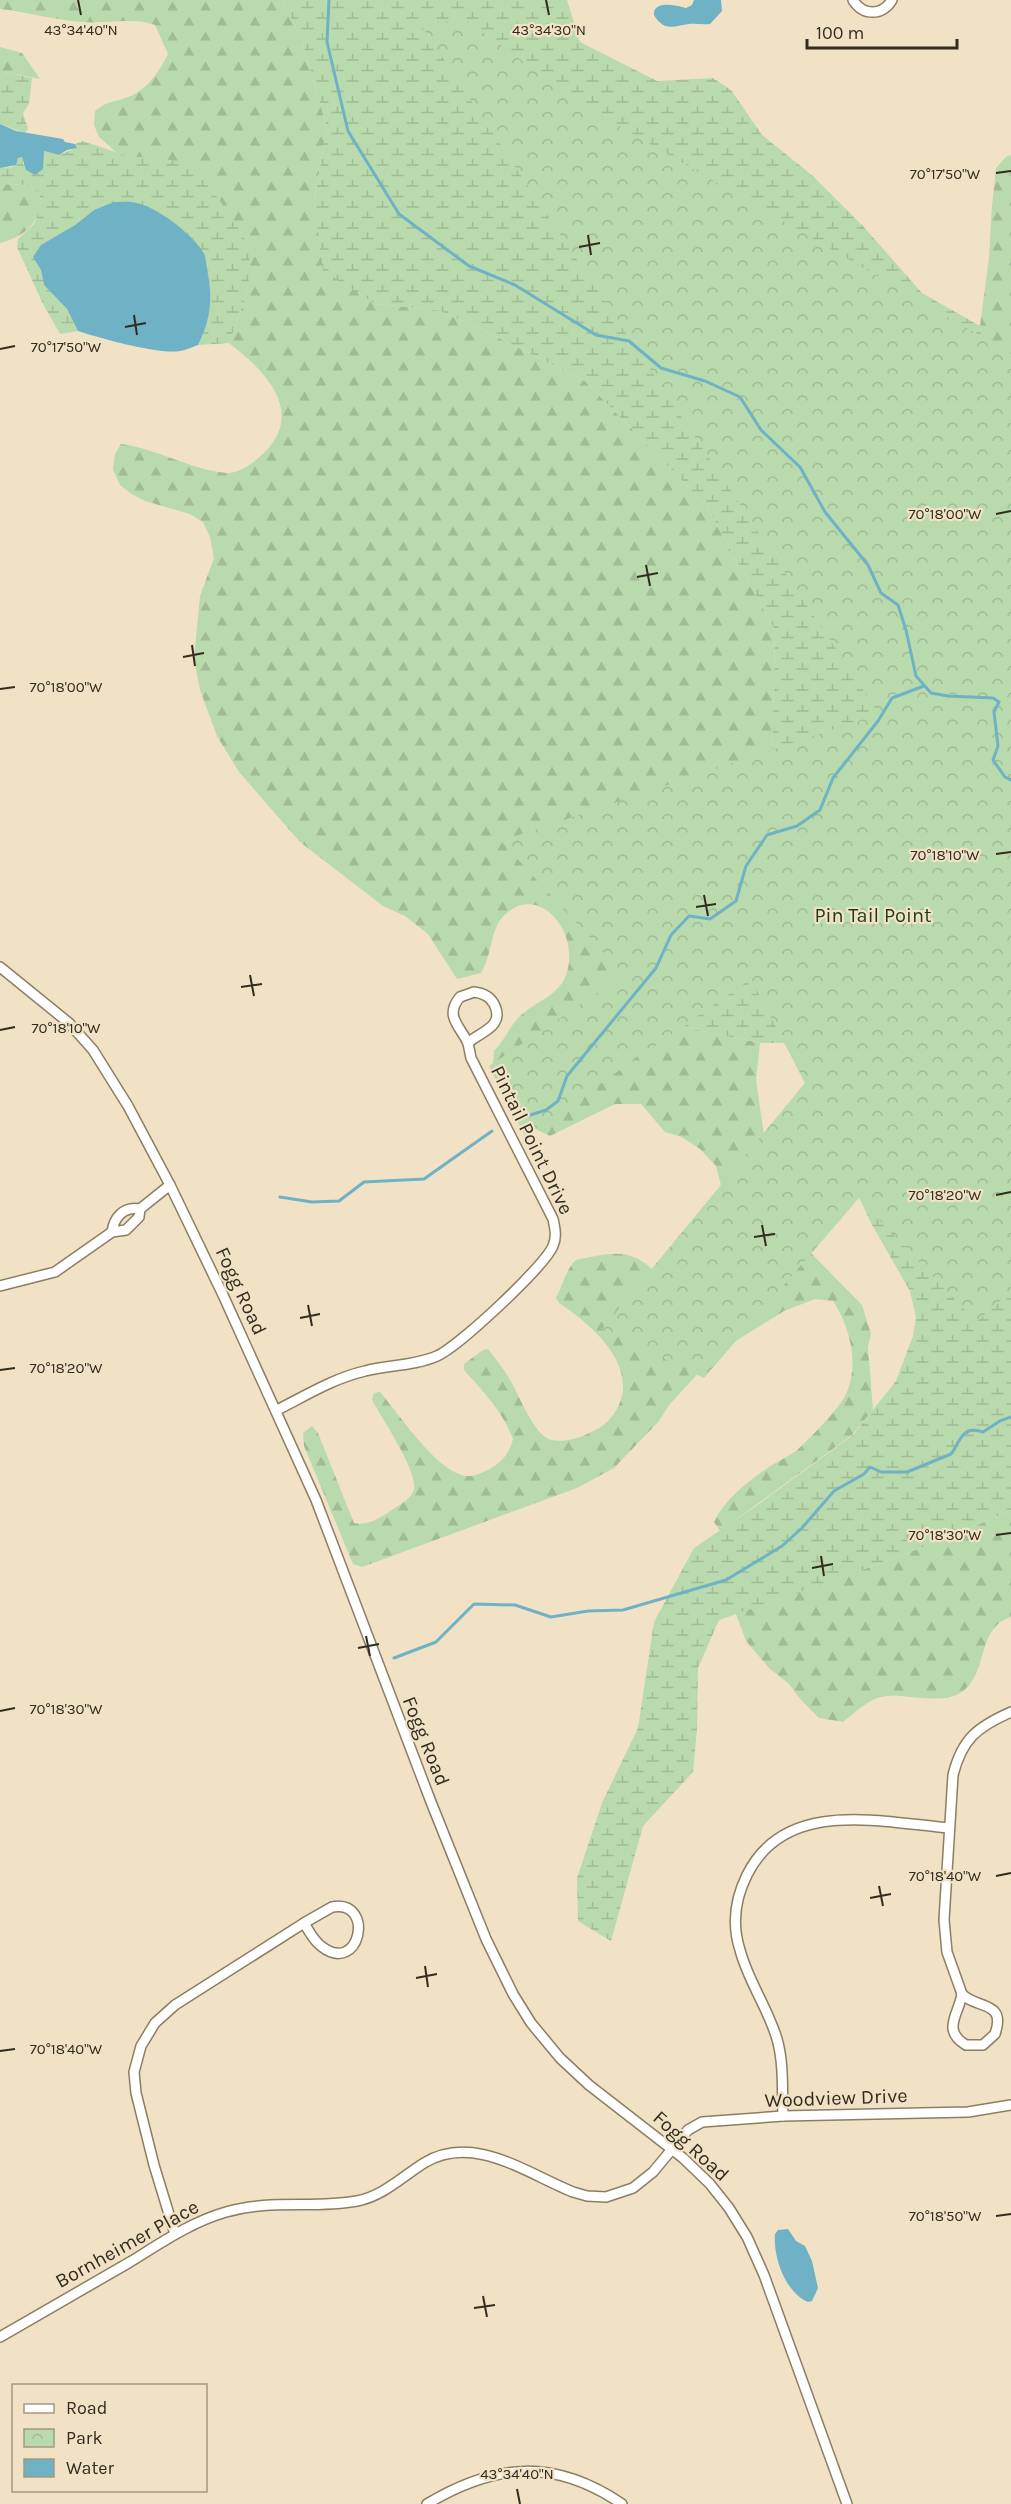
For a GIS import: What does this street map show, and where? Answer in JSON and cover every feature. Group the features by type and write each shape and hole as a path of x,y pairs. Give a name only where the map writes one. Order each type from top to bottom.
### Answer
{"street":[{"path":"853,0 861,9 869,12 883,9 892,0"},
{"name":"Fogg Road","path":"0,967 69,1023 93,1050 117,1086 170,1185 277,1410 333,1543 390,1698 482,1928 513,1994 548,2046 570,2069 672,2148 710,2184 729,2208 750,2244 764,2275 847,2504"},
{"name":"Pintail Point Drive","path":"277,1410 325,1386 360,1372 423,1361 441,1354 456,1344 525,1281 551,1249 555,1228 550,1209 471,1058 468,1043 454,1021 453,1008 457,1000 464,994 479,992 488,996 494,1004 496,1019 488,1032 476,1036 468,1043"},
{"path":"0,1286 55,1272 112,1232 126,1230 139,1217 140,1209 170,1185"},
{"path":"112,1232 116,1218 132,1207 140,1209"},
{"path":"962,1994 953,2020 954,2033 966,2045 983,2045 995,2034 997,2017 986,2004 968,2000 962,1994 950,1962 945,1932 953,1775 962,1749 982,1727 1011,1712"},
{"path":"783,2116 777,2039 742,1957 736,1932 737,1901 750,1868 780,1837 813,1822 849,1820 949,1828"},
{"path":"175,2234 136,2093 135,2072 141,2046 155,2023 175,2005 304,1923 328,1908 342,1906 354,1915 359,1934 356,1943 347,1950 333,1952 317,1942 304,1923"},
{"name":"Woodview Drive","path":"672,2148 697,2123 783,2116 968,2112 1011,2105"},
{"name":"Bornheimer Place","path":"0,2337 175,2234 203,2220 249,2207 345,2202 368,2198 388,2188 426,2162 460,2151 484,2154 582,2195 612,2196 628,2190 645,2179 672,2148"},
{"path":"427,2504 476,2478 528,2472 558,2475 579,2481 596,2488 622,2504"}],"green space":[{"path":"0,0 283,0 303,45 327,127 314,201 376,304 438,310 585,381 706,505 775,630 772,768 651,1014 694,1029 760,1043 756,1080 769,1170 809,1251 862,1305 871,1334 868,1347 873,1410 852,1435 720,1531 714,1522 732,1497 772,1465 796,1451 831,1415 847,1392 851,1381 851,1345 844,1322 833,1301 815,1299 784,1311 718,1352 669,1405 659,1421 614,1468 577,1488 362,1567 353,1564 304,1446 303,1433 312,1426 318,1433 354,1523 359,1524 378,1518 404,1502 413,1492 414,1484 406,1461 372,1400 374,1393 380,1392 419,1441 443,1464 466,1476 488,1470 497,1464 507,1453 513,1439 498,1411 464,1370 464,1364 483,1350 488,1349 502,1367 530,1418 545,1437 560,1441 569,1440 603,1426 614,1414 622,1397 622,1375 610,1350 601,1339 556,1298 567,1272 576,1260 608,1254 636,1258 654,1271 722,1189 716,1166 700,1149 682,1137 665,1132 641,1104 615,1104 550,1136 533,1128 493,1063 494,1051 518,1018 553,993 564,980 569,956 567,940 561,926 552,915 540,907 528,904 515,908 498,923 481,973 457,979 428,934 405,916 383,906 300,842 239,772 217,736 200,690 194,659 200,596 214,558 210,537 203,522 190,514 145,501 130,493 120,485 113,470 115,454 121,444 148,450 200,468 232,473 256,460 276,438 281,423 281,408 276,393 255,366 229,343 248,290 242,233 205,181 156,157 130,157 117,153 99,137 94,125 95,111 107,103 139,91 156,74 168,54 155,25 137,21 61,20 0,9"},
{"name":"Pin Tail Point","path":"283,0 567,0 580,42 657,81 713,78 731,90 762,135 813,176 863,226 922,293 980,326 990,398 1011,451 1011,1510 903,1555 719,1620 698,1668 697,1729 693,1772 643,1826 611,1941 578,1921 577,1878 602,1803 638,1728 654,1622 694,1548 853,1435 896,1381 913,1336 916,1317 910,1291 871,1223 859,1197 806,1043 760,1043 694,1029 651,1014 616,983 612,962 621,934 772,768 775,630 706,505 585,381 438,310 376,304 323,271 314,201 327,127 303,45"},
{"name":"Pin Tail Point","path":"467,21 585,106 1011,354 1011,1292 976,1322 859,1198 704,1378 602,1329 805,1083 751,979 525,1136 489,1066 624,975 501,841 879,714 419,22"},
{"path":"0,47 22,53 40,79 0,71"},
{"path":"0,71 32,78 29,104 23,113 28,129 25,133 0,124"},
{"path":"83,141 130,157 156,157 187,164 205,181 231,216 242,233 250,254 248,290 229,343 198,345 209,311 208,275 94,210 75,225 41,245 41,270 44,285 67,309 78,331 60,334 42,302 17,247 18,239 34,224 42,203 37,190 26,185 0,184 0,168 12,167 18,158 22,157 23,165 43,151 59,155 76,148 75,144"},
{"path":"1011,155 1011,451 990,398 980,326 989,258 996,168"},
{"path":"0,184 26,185 37,190 42,203 36,218 22,234 0,243"},
{"path":"1011,1510 1011,1617 992,1631 977,1673 963,1691 954,1696 932,1699 887,1696 868,1703 843,1722 819,1718 789,1684 769,1668 746,1641 736,1614 909,1552"}],"water":[{"path":"694,0 721,0 722,11 710,24 674,27 662,24 654,15 657,7 661,5 686,8 692,5"},
{"path":"0,124 16,131 63,139 65,142 75,144 77,148 59,155 44,151 43,169 35,175 26,170 22,157 18,158 16,165 0,168"},
{"path":"114,202 134,202 154,210 182,229 204,254 210,289 210,308 206,327 198,345 180,351 159,351 78,331 67,309 44,285 41,270 33,257 41,245 75,225 94,210"},
{"path":"788,2229 796,2241 805,2246 812,2261 818,2288 812,2301 808,2302 793,2290 778,2263 775,2234 778,2230"}],"waterway":[{"path":"329,0 327,42 348,131 399,214 469,266 515,285 596,335 629,341 661,368 705,381 740,397 761,430 800,467 825,512 868,565 881,593 898,605 916,676 931,693 993,698 999,702 994,712 998,746 993,760 1005,777 1011,780"},
{"path":"521,1118 546,1110 558,1101 567,1076 656,968 671,935 689,916 710,919 736,901 746,866 767,835 797,826 820,810 833,778 878,721 892,698 924,686"},
{"path":"280,1197 312,1202 339,1201 364,1182 424,1179 492,1131"},
{"path":"394,1658 436,1642 474,1604 515,1605 551,1617 588,1611 623,1610 726,1580 782,1546 802,1528 834,1491 864,1474 870,1467 881,1472 907,1472 951,1454 966,1432 976,1430 983,1432 1011,1417"}]}
